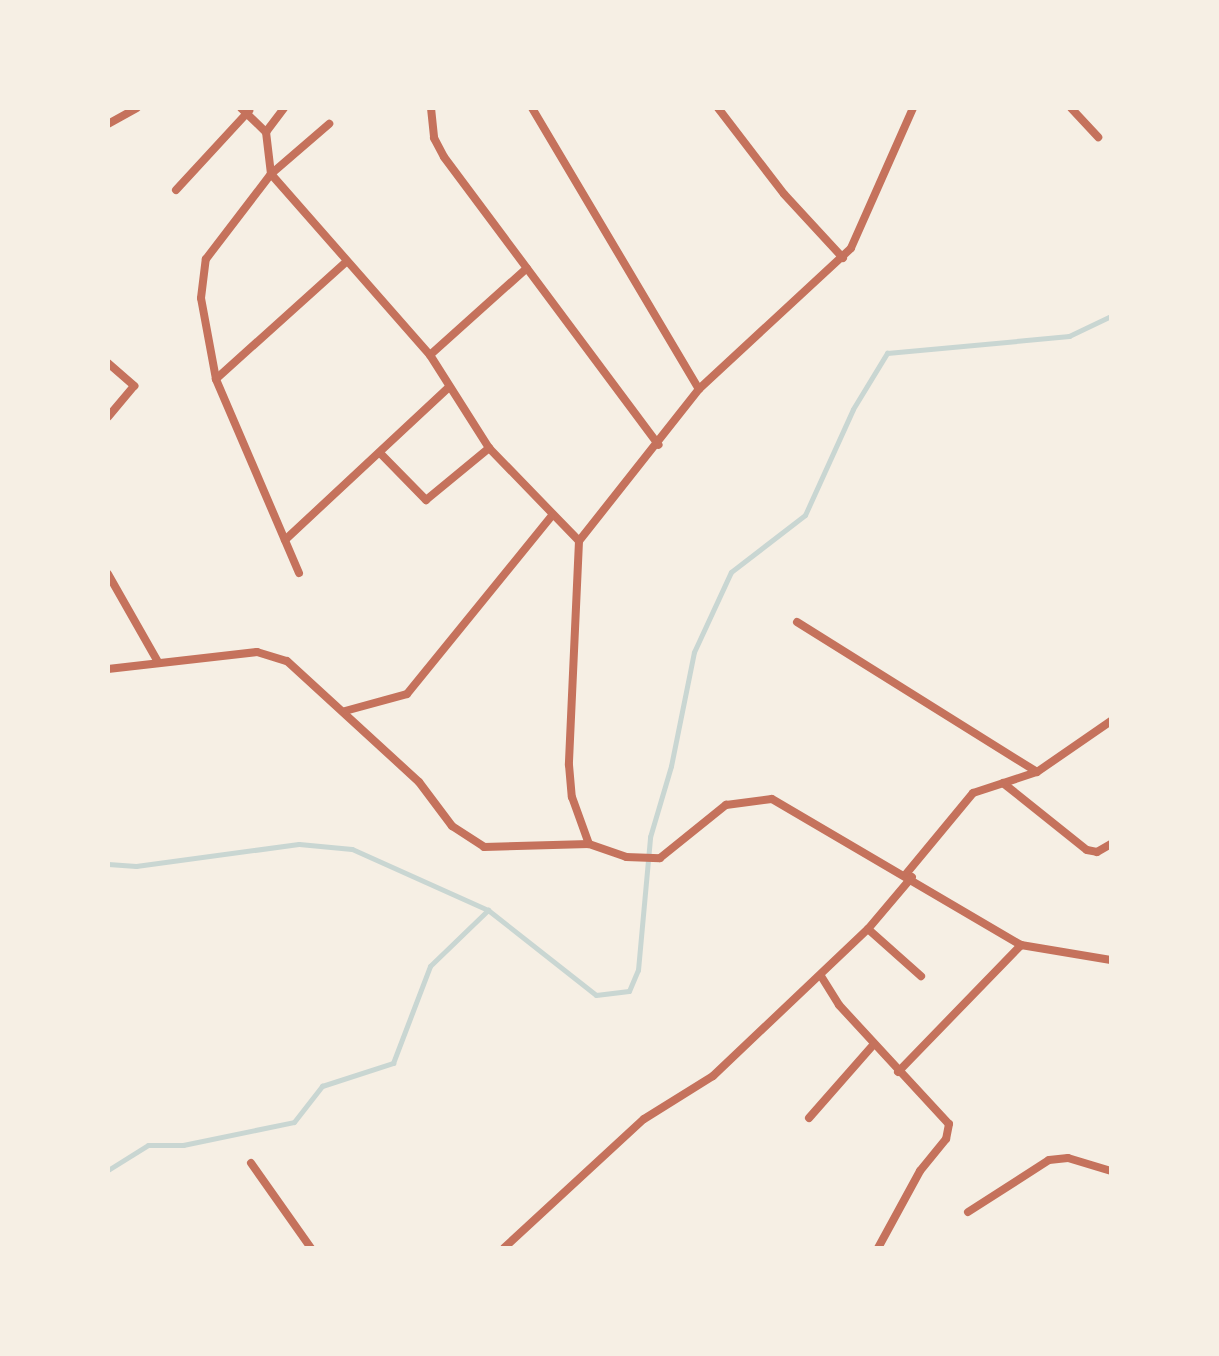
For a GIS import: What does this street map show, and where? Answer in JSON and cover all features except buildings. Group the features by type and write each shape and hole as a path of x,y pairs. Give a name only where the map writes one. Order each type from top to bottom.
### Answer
{"street":[{"path":"108,124 137,108"},
{"path":"266,132 284,108"},
{"path":"431,108 438,148 659,445"},
{"path":"532,108 699,389"},
{"path":"718,108 784,194 843,258"},
{"path":"589,844 572,797 569,765 579,541 659,445 699,389 843,258 863,227 913,108"},
{"path":"1071,108 1098,137"},
{"path":"176,190 245,110 266,132 271,174 430,355 489,448 551,517 579,541"},
{"path":"299,573 216,379 201,298 206,259 271,174 329,124"},
{"path":"216,379 347,261"},
{"path":"430,355 527,268"},
{"path":"108,363 134,386 108,417"},
{"path":"285,540 449,387"},
{"path":"380,453 426,500 489,448"},
{"path":"345,711 396,701 412,690 551,517"},
{"path":"108,574 158,662"},
{"path":"797,622 1037,772"},
{"path":"108,669 257,652 275,655 298,668 419,782 464,837 494,849 589,844 626,857 660,858 726,805 759,798 780,801 1021,945 1111,960"},
{"path":"506,1246 644,1119 713,1076 821,976 868,929 973,793 1037,772 1111,721"},
{"path":"1003,783 1087,850 1097,852 1111,844"},
{"path":"868,929 921,976"},
{"path":"898,1072 1021,945"},
{"path":"821,976 898,1072 944,1116 950,1131 920,1171 878,1248"},
{"path":"809,1118 874,1044"},
{"path":"968,1212 1049,1160 1068,1158 1111,1171"},
{"path":"251,1163 311,1248"}],"waterway":[{"path":"108,864 136,866 299,844 352,849 488,910 596,995 629,991 638,970 650,837 671,766 694,652 731,572 805,515 853,409 887,353 1069,336 1111,316"},
{"path":"108,1170 148,1145 183,1145 294,1122 322,1086 393,1063 430,966 488,910"}]}
